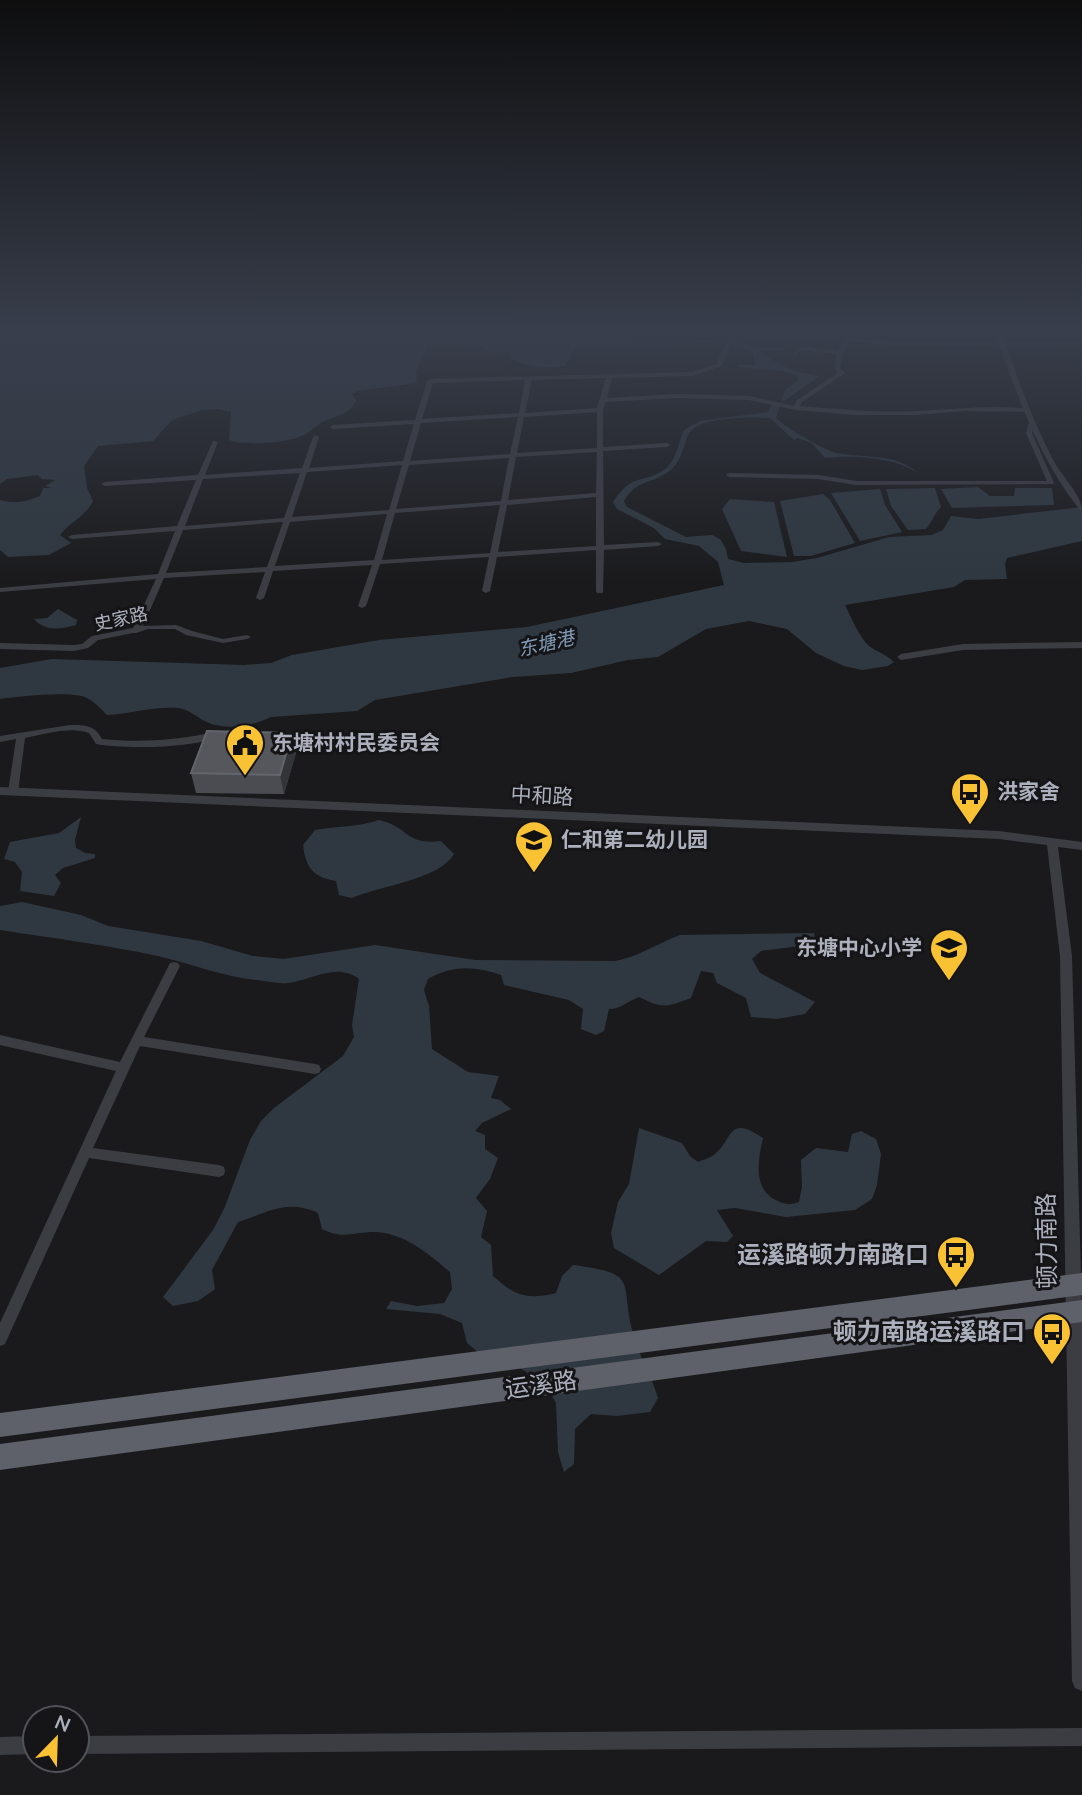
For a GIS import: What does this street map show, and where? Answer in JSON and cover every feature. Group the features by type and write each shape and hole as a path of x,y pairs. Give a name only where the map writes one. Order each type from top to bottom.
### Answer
{"highway":[{"name":"运溪路","path":"0,1425 1077,1285"},
{"name":"运溪路","path":"0,1457 1078,1311"}],"street":[{"path":"362,606 420,414"},
{"path":"333,427 540,414"},
{"path":"600,414 600,591"},
{"path":"1028,414 1062,485 1082,507"},
{"path":"486,591 521,415"},
{"path":"729,475 818,477 856,483 1051,483 1029,433 1032,423"},
{"path":"260,598 316,437"},
{"path":"136,631 162,576 215,442"},
{"path":"105,484 667,445"},
{"path":"72,537 600,495"},
{"path":"0,590 162,576 658,544"},
{"name":"史家路","path":"0,646 74,648 85,646 95,638 148,627 176,627 223,641 247,637"},
{"path":"901,657 963,647 1082,645"},
{"path":"0,739 57,729 88,729 95,734 99,742 113,744 190,741 215,735"},
{"path":"13,792 21,737"},
{"name":"中和路","path":"0,791 999,835 1082,846"},
{"name":"顿力南路","path":"1052,842 1066,956 1078,1311 1082,1681"},
{"path":"0,1339 123,1068 174,966"},
{"path":"0,1040 123,1068"},
{"path":"138,1041 315,1069"},
{"path":"85,1152 219,1171"},
{"path":"91,1745 1082,1737"},
{"path":"0,1746 21,1745"}],"water":[{"path":"0,414 191,414 172,420 153,441 98,446 84,466 87,488 93,501 60,535 71,543 49,555 8,557 0,550 0,500 16,502 35,498 40,496 43,488 52,488 45,486 55,480 42,479 38,475 7,479 0,484"},
{"path":"231,414 342,414 324,421 297,438 256,443 229,440"},
{"name":"东塘港","path":"755,414 777,414 776,418 788,427 831,451 890,459 919,474 898,464 874,458 825,458 812,443 798,438 794,440 770,418 726,419 702,424 688,435 681,455 668,472 634,489 624,501 627,507 686,537 712,535 720,539 728,559 744,563 792,562 817,558 889,537 931,535 943,530 951,516 978,519 1082,507 1082,541 1007,558 1007,579 965,580 954,587 845,605 865,642 894,662 888,666 862,670 844,666 816,653 787,629 749,621 706,629 658,657 628,660 571,673 513,677 375,700 357,711 271,717 239,726 214,725 178,708 107,715 85,697 77,695 0,699 0,668 52,659 244,665 271,663 292,655 379,640 527,627 724,585 718,562 699,546 665,539 654,528 617,509 613,502 626,486 664,470 674,457 684,430 700,421"},
{"path":"978,487 990,496 1014,496 1015,488 1052,488 1054,505 952,508 941,489"},
{"path":"935,488 941,507 926,529 908,530 891,506 886,489"},
{"path":"880,489 885,505 902,532 860,541 831,493"},
{"path":"823,494 830,500 855,543 811,556 794,556 780,501"},
{"path":"730,499 774,502 787,557 741,551 722,509"},
{"path":"58,609 77,620 76,625 48,628 34,619 47,618"},
{"path":"81,817 75,840 76,848 95,854 95,858 63,868 55,875 61,883 54,896 20,891 22,872 15,862 4,859 10,842 59,833"},
{"path":"379,820 421,841 441,841 454,854 446,863 422,876 352,898 339,895 336,881 322,877 312,870 306,860 303,845 315,830"},
{"path":"22,902 81,915 108,926 201,941 253,956 284,959 375,945 475,960 615,961 680,935 814,933 816,944 761,951 752,959 760,973 815,1002 805,1014 777,1019 751,1017 746,998 717,983 713,973 701,971 691,998 665,1005 639,997 609,1009 604,1031 596,1035 581,1029 583,1009 569,1000 504,985 501,975 491,972 464,968 446,971 428,979 424,990 429,1006 432,1049 468,1072 499,1076 491,1098 500,1100 511,1109 482,1123 475,1131 485,1135 485,1149 498,1158 490,1179 476,1198 487,1211 481,1237 491,1245 493,1276 515,1292 529,1296 556,1293 562,1276 573,1265 595,1268 619,1277 624,1284 637,1344 658,1398 650,1412 617,1416 591,1414 575,1429 574,1464 564,1472 558,1452 556,1403 544,1383 501,1356 478,1352 467,1343 462,1323 440,1314 386,1309 391,1301 417,1306 444,1303 452,1289 450,1272 424,1251 393,1235 371,1232 341,1235 322,1229 318,1213 307,1209 278,1208 238,1222 212,1270 215,1289 198,1301 173,1306 163,1297 213,1230 224,1209 250,1140 261,1121 274,1108 343,1056 354,1037 352,1025 359,979 350,974 333,972 288,983 272,982 231,976 138,952 0,930 0,906"},
{"path":"639,1128 682,1143 690,1156 698,1162 714,1155 737,1129 751,1131 763,1138 759,1174 764,1190 778,1201 788,1204 799,1202 802,1187 801,1160 816,1148 848,1152 852,1134 861,1131 876,1139 881,1154 877,1185 872,1199 855,1210 786,1217 735,1208 717,1210 733,1236 727,1242 706,1241 659,1275 614,1248 611,1233 618,1202 629,1184"}],"building":[{"path":"207,731 292,733 280,775 191,773"}],"place":[{"name":"东塘村村民委员会","path":"245,777"},
{"name":"洪家舍","path":"970,826"},
{"name":"仁和第二幼儿园","path":"534,874"},
{"name":"东塘中心小学","path":"949,982"},
{"name":"运溪路顿力南路口","path":"956,1289"},
{"name":"顿力南路运溪路口","path":"1052,1366"}]}
